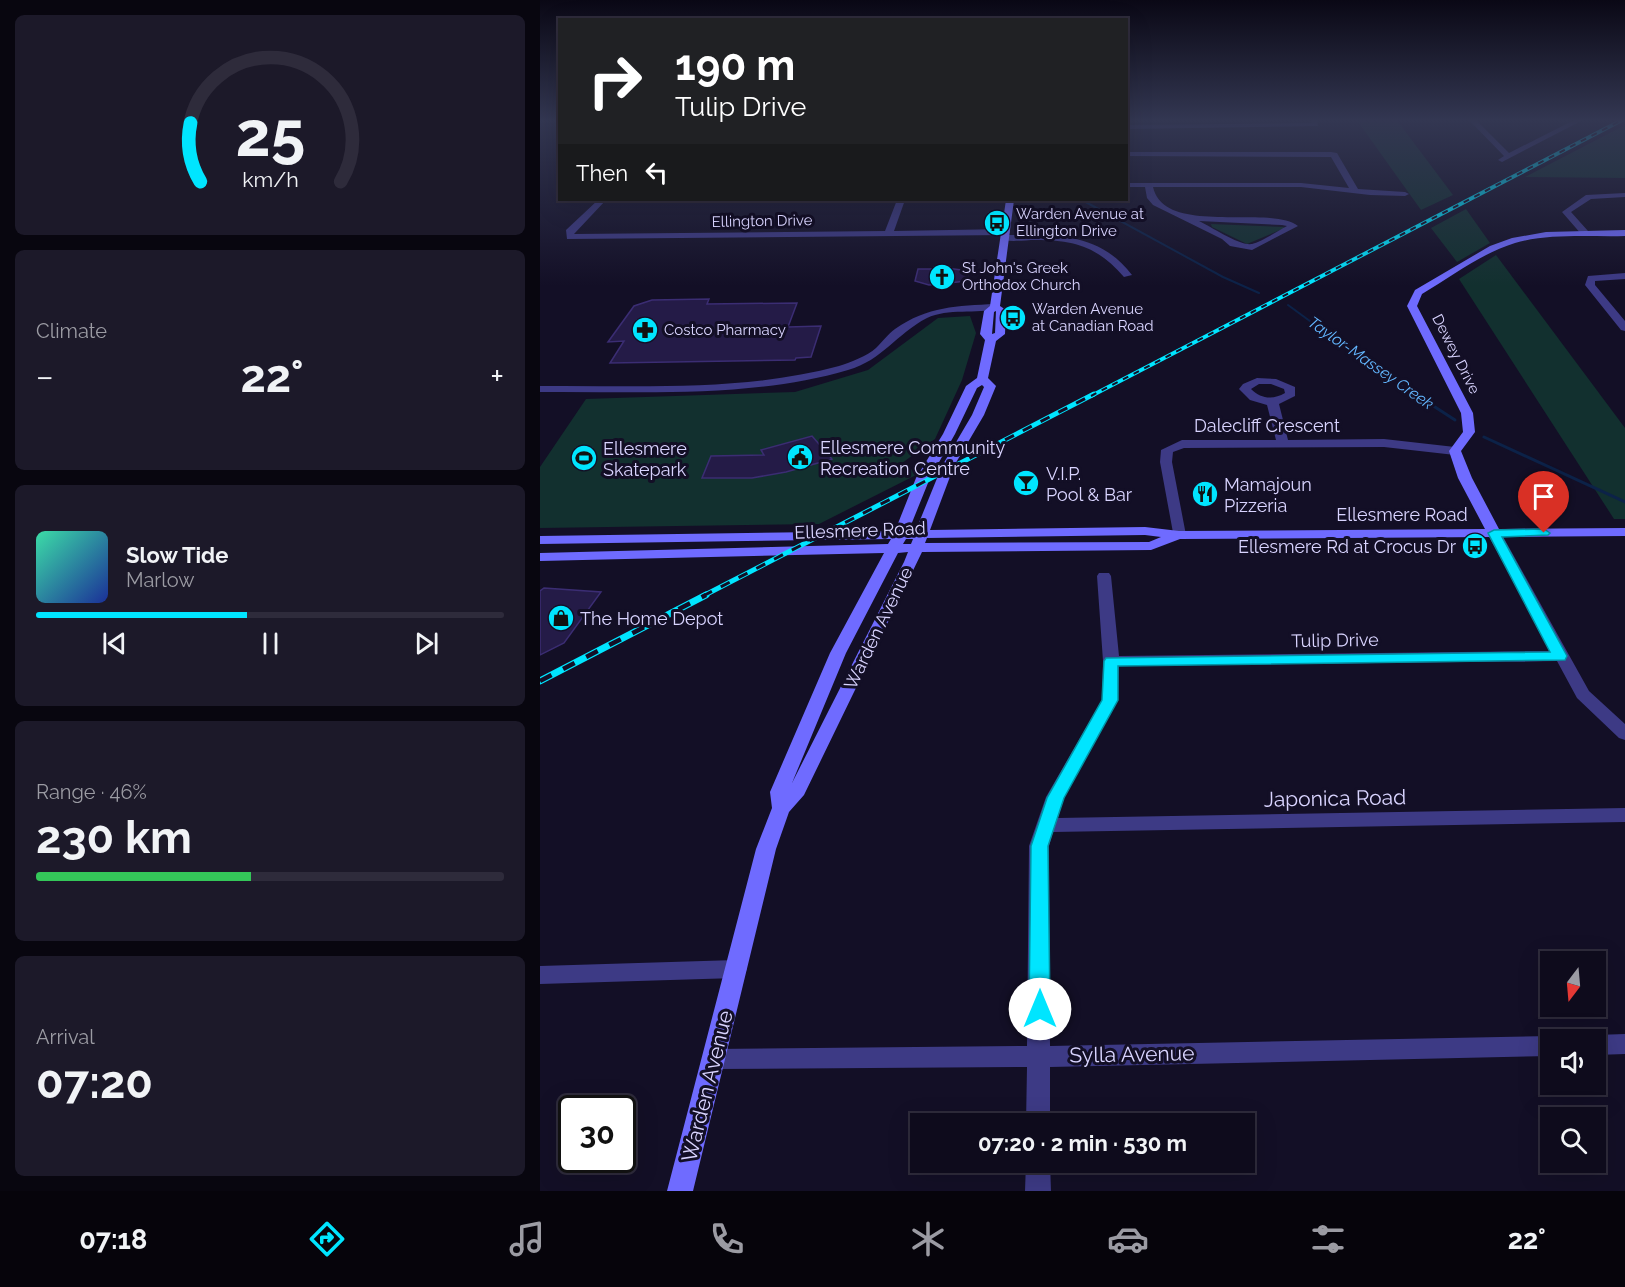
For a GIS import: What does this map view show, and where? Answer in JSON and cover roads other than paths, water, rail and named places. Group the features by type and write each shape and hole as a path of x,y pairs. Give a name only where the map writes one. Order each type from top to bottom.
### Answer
{"main road":[{"name":"Warden Avenue","path":"781,808 779,792 838,653 898,541 922,478 949,434 972,386 982,379 992,339 1000,334 1001,310 995,307 1011,201"},
{"name":"Dewey Drive","path":"1455,451 1470,432 1467,413 1412,306 1418,292 1493,248 1515,240 1546,235 1625,233"},
{"name":"Warden Avenue","path":"680,1191 766,849 781,808 795,795 920,541 948,466 978,415 990,386 982,379"},
{"path":"1455,451 1465,478 1494,533"},
{"name":"Ellesmere Road","path":"540,540 920,541 1150,546 1179,535 1625,531"},
{"name":"Ellesmere Road","path":"540,557 643,556 898,541"}],"street":[{"path":"1345,175 1355,191"},
{"path":"1128,185 1301,185 1406,194"},
{"path":"1148,185 1151,198 1156,203 1225,237 1233,244 1246,247 1256,245 1294,226 1283,222 1188,218"},
{"path":"1586,233 1566,212 1589,196 1625,195"},
{"name":"Ellington Drive","path":"601,201 569,232 570,237 889,233 1074,238 1089,244 1119,264 1127,275"},
{"path":"889,233 901,201"},
{"path":"1623,324 1590,285 1591,278 1625,276"},
{"path":"540,389 731,387 802,379 846,367 870,357 897,332 930,313 995,307"},
{"path":"1272,401 1283,443"},
{"name":"Dalecliff Crescent","path":"1179,535 1166,462 1167,450 1182,444 1384,443 1455,451"},
{"path":"1494,533 1560,656 1588,700 1625,734"},
{"path":"1038,1113 1039,846 1055,798 1110,700 1111,661 1104,576"},
{"name":"Tulip Drive","path":"1111,661 1560,656"},
{"name":"Japonica Road","path":"1046,825 1625,815"},
{"path":"540,975 736,969"},
{"path":"1606,1045 1625,1044"},
{"name":"Sylla Avenue","path":"714,1059 1039,1056 1540,1046"},
{"path":"1038,1173 1038,1191"}],"waterway":[{"name":"Taylor-Massey Creek","path":"1084,201 1223,277 1259,293"},
{"name":"Taylor-Massey Creek","path":"1288,305 1417,396"},
{"name":"Taylor-Massey Creek","path":"1415,394 1455,420"},
{"name":"Taylor-Massey Creek","path":"1484,437 1625,502"}],"railway":[{"path":"1091,396 1517,175"},
{"path":"703,596 1094,394"},
{"path":"540,681 706,595"}],"place":[{"name":"Warden Avenue at Ellington Drive","path":"997,223"},
{"name":"St John's Greek Orthodox Church","path":"942,277"},
{"name":"Warden Avenue at Canadian Road","path":"1013,318"},
{"name":"Costco Pharmacy","path":"645,330"},
{"name":"Ellesmere Community Recreation Centre","path":"800,457"},
{"name":"Ellesmere Skatepark","path":"584,458"},
{"name":"V.I.P. Pool & Bar","path":"1026,483"},
{"name":"Mamajoun Pizzeria","path":"1205,494"},
{"name":"Ellesmere Rd at Crocus Dr","path":"1475,546"},
{"name":"The Home Depot","path":"561,618"}]}
